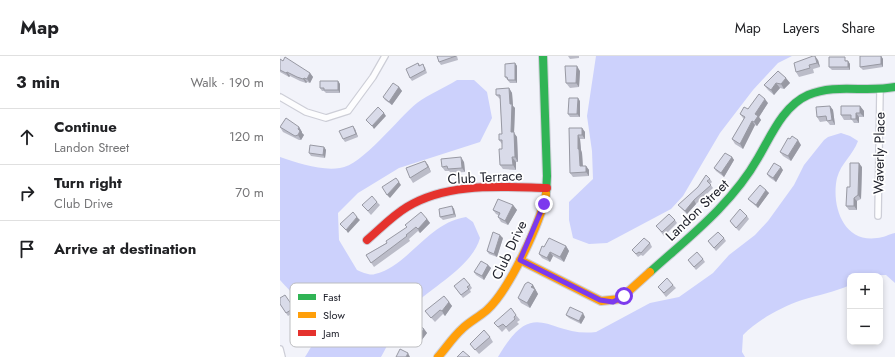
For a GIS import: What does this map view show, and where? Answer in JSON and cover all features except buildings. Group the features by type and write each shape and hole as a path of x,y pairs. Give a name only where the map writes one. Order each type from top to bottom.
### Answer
{"street":[{"path":"280,97 306,112 326,118 348,111 373,77 384,56"},
{"name":"Club Drive","path":"438,357 462,330 498,299 520,260 544,204 547,188 543,56"},
{"name":"Landon Street","path":"520,260 600,300 613,302 620,299 719,210 731,197 752,169 782,119 795,103 819,91 880,90 895,88"},
{"name":"Waverly Place","path":"878,216 880,90"},
{"name":"Club Terrace","path":"367,240 407,206 432,195 448,191 475,189 547,188"},
{"path":"280,349 282,357"}],"shaded area":[{"path":"596,56 792,56 778,63 753,90 720,133 683,196 671,209 607,243 589,244 573,238 569,220 569,202 593,179 592,151 587,116"},
{"path":"457,80 474,80 487,92 492,118 480,142 399,168 358,193 338,213 339,240 357,270 366,274 375,274 387,270 398,263 440,227 452,221 466,217 473,222 480,238 476,249 460,268 422,298 422,283 290,283 290,291 280,280 280,157 310,166 333,169 349,165 359,159 409,110 426,97"},
{"path":"841,133 858,141 841,168 837,178 836,199 838,210 842,220 856,235 865,238 877,238 895,233 895,283 886,275 883,275 883,273 847,273 847,286 786,306 756,324 743,335 742,352 745,357 498,357 511,338 522,327 533,323 543,323 580,332 596,332 650,303 679,297 713,273 729,255 755,235 768,221 794,185 804,165 828,137"},
{"path":"311,347 386,347 381,357 305,357"}],"traffic: fast":[{"path":"543,56 547,176 546,194"},
{"path":"650,272 709,219 736,190 758,158 778,122 791,106 808,95 819,91 840,89 884,89 895,87"}],"traffic: slow":[{"path":"438,357 459,332 496,301 505,288 530,239 543,207 546,194"},
{"path":"520,260 601,301 620,299 650,272"}],"traffic: jam":[{"path":"367,240 391,218 407,207 440,193 493,187 547,188"}],"route":[{"path":"544,204 520,260 600,300 613,302 624,296"}]}
